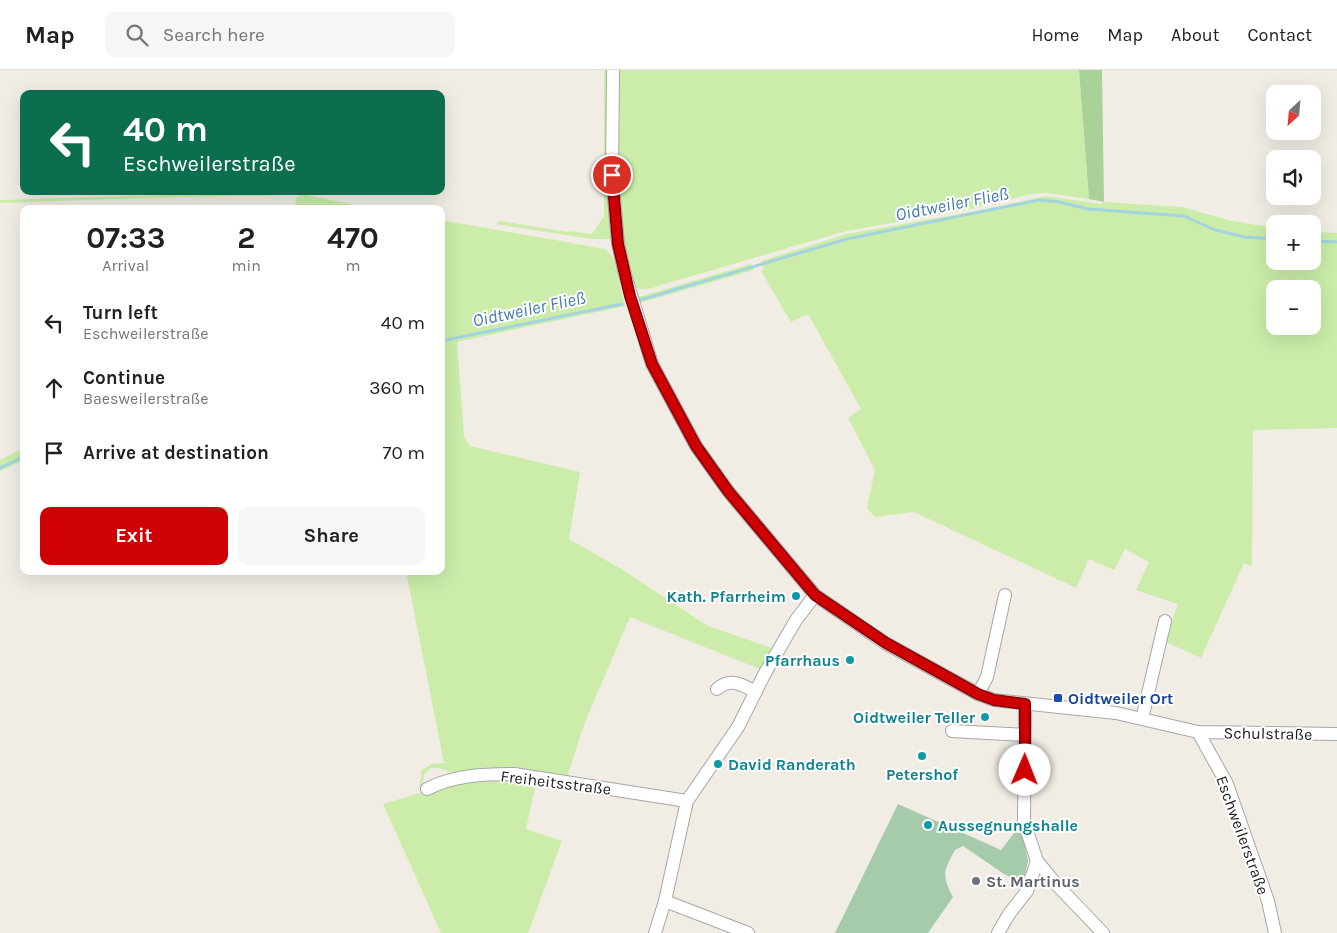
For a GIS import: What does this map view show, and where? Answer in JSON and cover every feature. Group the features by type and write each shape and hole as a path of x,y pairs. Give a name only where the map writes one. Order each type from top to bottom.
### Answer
{"street":[{"path":"613,70 612,175 618,244 630,296 652,364 696,446 728,491 815,595 886,643 978,694 994,700 1116,713 1198,732"},
{"path":"655,933 665,901 687,801 738,727 796,620 815,595"},
{"path":"978,694 987,677 1005,595"},
{"path":"1142,719 1166,621"},
{"path":"717,689 726,683 733,682 756,692"},
{"path":"1025,704 1024,822 1037,861 1056,884 1103,933"},
{"path":"952,731 1025,735"},
{"name":"Schulstraße","path":"1198,732 1337,734"},
{"name":"Eschweilerstraße","path":"1198,732 1227,784 1268,901 1275,933"},
{"name":"Freiheitsstraße","path":"427,789 440,782 486,774 514,774 543,777 687,801"},
{"path":"998,933 1009,914 1027,891 1037,861"},
{"path":"665,901 748,933"}],"green space":[{"path":"604,70 608,70 613,239 592,239 496,224 500,221 567,232 592,234 604,216"},
{"path":"618,70 1079,70 1089,199 1046,193 1031,194 975,208 846,231 652,288 637,288 629,270 626,254 619,174 616,172"},
{"path":"1079,70 1102,70 1104,202 1089,199"},
{"path":"165,195 285,195 0,203 0,200"},
{"path":"300,195 307,195 356,205 295,205 296,198"},
{"path":"1045,196 1102,204 1104,202 1182,207 1232,221 1266,227 1266,270 1321,270 1321,232 1337,233 1337,428 1253,430 1252,566 1244,563 1201,658 1164,641 1178,604 1136,590 1149,562 1125,549 1114,570 1089,559 1076,588 914,512 875,517 867,508 875,470 848,418 861,409 808,314 791,322 761,271 764,269 761,261 846,234 977,211"},
{"path":"445,221 605,249 613,257 625,306 457,342 464,437 470,446 580,472 569,539 623,570 708,626 772,648 760,669 630,617 585,722 567,777 461,775 438,768 431,768 424,775 423,784 419,789 422,770 432,764 444,763 407,575 445,575"},
{"path":"751,264 754,270 639,303 638,297"},
{"path":"20,450 20,462 0,471 0,460"},
{"path":"537,779 526,829 562,841 528,933 441,933 383,804 463,780"},
{"path":"898,804 1001,850 1021,824 1028,861 1023,884 1004,874 963,846 955,850 945,873 945,878 953,897 928,933 835,933"}],"waterway":[{"name":"Oidtweiler Fließ","path":"640,300 847,239 1039,200 1059,202 1088,209 1184,216 1215,230 1245,237 1266,238"},
{"name":"Oidtweiler Fließ","path":"1321,241 1337,242"},
{"name":"Oidtweiler Fließ","path":"445,340 622,304"},
{"name":"Oidtweiler Fließ","path":"0,468 20,459"}],"place":[{"name":"Kath. Pfarrheim","path":"796,596"},
{"name":"Pfarrhaus","path":"850,660"},
{"name":"Oidtweiler Ort","path":"1058,698"},
{"name":"Oidtweiler Teller","path":"985,717"},
{"name":"Petershof","path":"922,756"},
{"name":"David Randerath","path":"718,764"},
{"name":"Aussegnungshalle","path":"928,825"},
{"name":"St. Martinus","path":"976,881"}],"route":[{"path":"612,175 618,244 630,296 652,364 676,412 696,446 728,491 815,595 886,643 978,694 994,700 1025,704 1025,770"}]}
